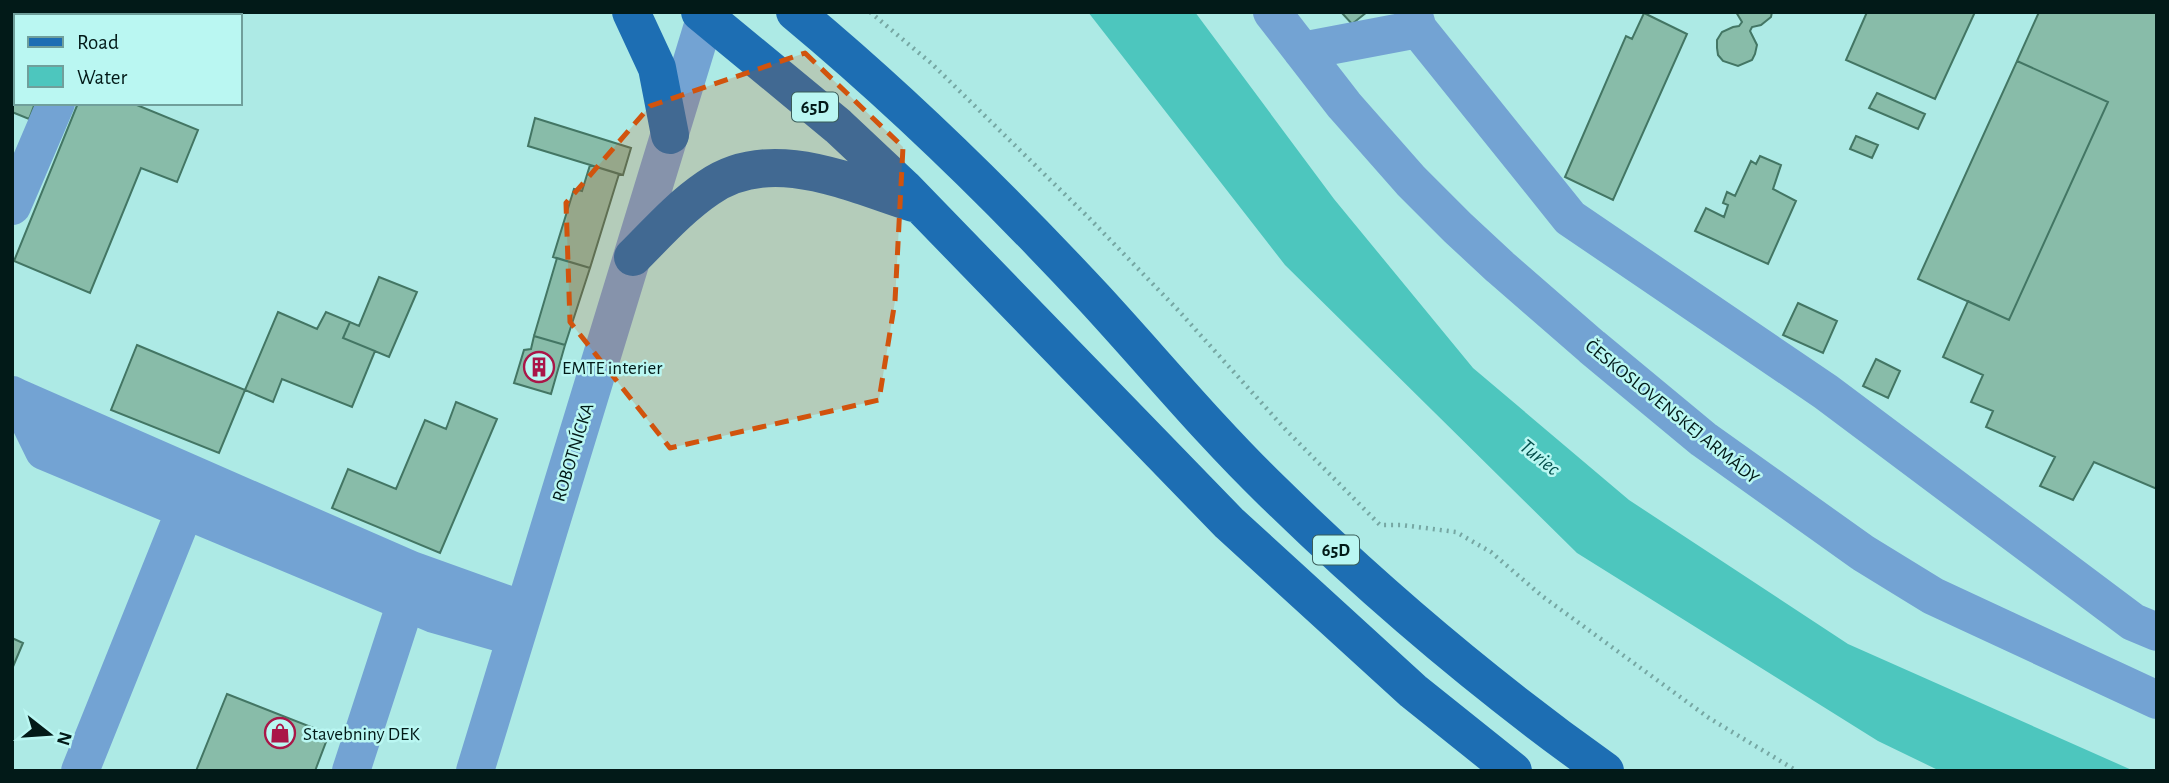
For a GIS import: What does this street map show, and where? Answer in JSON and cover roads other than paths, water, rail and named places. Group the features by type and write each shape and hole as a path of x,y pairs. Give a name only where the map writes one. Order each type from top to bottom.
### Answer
{"main road":[{"path":"631,12 657,68 670,135"},
{"name":"65D","path":"795,12 909,111 1007,206 1095,299 1172,387 1271,490 1391,601 1521,707 1605,771"},
{"name":"65D","path":"704,14 838,126 919,204 1229,523 1413,691 1513,771"},
{"path":"633,257 679,211 710,186 741,172 776,167 802,169 919,204"}],"street":[{"name":"ČESKOSLOVENSKEJ ARMÁDY","path":"1272,12 1360,124 1458,228 1592,347 1703,439 1863,553 1933,596 2157,700"},
{"name":"ROBOTNÍCKA","path":"475,771 670,135 704,14"},
{"path":"1302,51 1415,21 1570,218 1826,392 2133,622 2157,632"},
{"path":"12,205 55,105"},
{"path":"14,402 411,570 519,623"},
{"path":"14,402 44,451 434,614 519,623"},
{"path":"80,771 185,510"},
{"path":"351,771 406,602"}],"water":[{"name":"Turiec","path":"1088,12 1195,12 1334,199 1473,368 1629,500 1848,644 2134,771 1940,771 1878,741 1577,553 1285,265"}],"place":[{"name":"EMTE interier","path":"539,367"},
{"name":"Stavebniny DEK","path":"280,733"}]}
